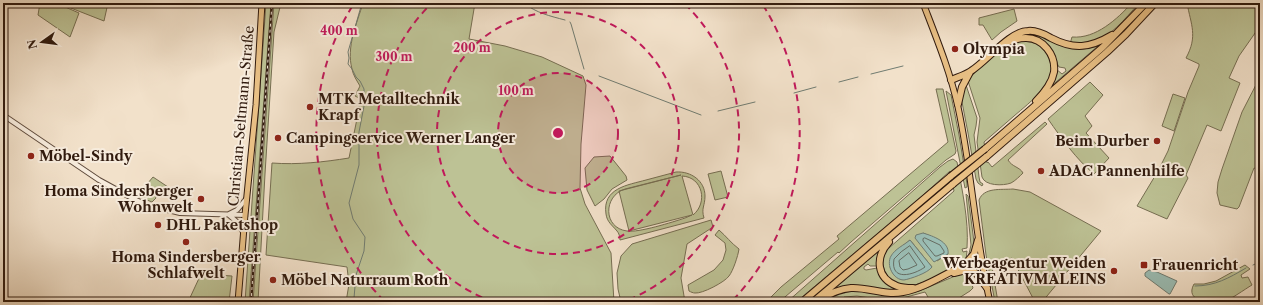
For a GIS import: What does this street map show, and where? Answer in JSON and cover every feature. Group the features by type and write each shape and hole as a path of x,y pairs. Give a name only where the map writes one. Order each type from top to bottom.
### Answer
{"highway":[{"path":"802,302 985,149 1079,68 1122,29 1146,3"},
{"path":"814,302 986,157 1107,52 1155,3"},
{"path":"951,80 970,72 1013,35 1026,30 1041,33 1064,44 1077,47 1100,42 1122,29"},
{"path":"1004,43 1030,38 1048,49 1053,60 1054,73 1046,89 1016,122"},
{"path":"958,104 962,87 970,72"},
{"path":"907,223 883,248 879,264 884,277 889,282 901,287 917,288"},
{"path":"964,267 974,254 978,240"},
{"path":"814,302 832,293 847,288 895,293 909,291 974,262 982,263"},
{"path":"964,267 976,273 987,288"}],"main road":[{"name":"Christian-Seltmann-Straße","path":"238,302 246,198 256,105 262,3"},
{"path":"923,3 943,55 958,104 968,161 978,240 990,302"}],"street":[{"path":"3,115 99,180 142,203 180,213 245,215"},
{"path":"229,215 237,210 246,198"},
{"path":"229,215 237,222 243,232"}],"green space":[{"path":"40,3 56,3 79,13 70,37 38,15"},
{"path":"58,3 108,3 104,21"},
{"path":"266,3 271,3 249,302 245,302"},
{"path":"274,3 281,3 274,32 258,302 253,302"},
{"path":"363,3 475,3 469,39 505,46 542,57 583,76 586,85 581,144 580,188 585,204 611,253 614,302 346,302 349,284 347,267 266,255 272,163 311,163 349,158 359,109 359,98 355,96 360,86 355,78 350,52 353,35"},
{"path":"1132,3 1139,3 1117,27 1104,37 1089,44 1070,44 1072,37 1089,35 1105,27"},
{"path":"1187,3 1260,3 1260,26 1239,56 1229,78 1240,83 1221,131 1207,125 1186,175 1188,178 1167,219 1137,206 1168,151 1188,92 1199,66 1199,64 1186,58 1190,50 1193,37 1192,24"},
{"path":"1014,9 1017,21 992,40 983,25 979,25 979,18"},
{"path":"1031,33 1070,48 1082,49 1098,46 1049,88 1056,69 1062,74 1066,71 1065,68 1059,67 1048,46 1017,37 1022,34"},
{"path":"1019,41 1032,43 1042,48 1048,55 1051,64 1051,72 1048,81 1035,97 984,142 987,163 988,162 992,167 1045,122 1047,124 1008,160 1023,173 1011,183 1004,185 990,184 982,177 977,142 980,118 968,81 998,52"},
{"path":"1260,77 1260,170 1254,168 1237,209 1220,205 1217,193 1218,182 1222,169 1242,112"},
{"path":"1090,82 1103,95 1085,116 1092,126 1086,133 1109,158 1094,174 1075,155 1048,119"},
{"path":"966,85 977,118 974,135 979,177 980,182 983,184 982,186 976,179 962,102 963,92"},
{"path":"936,89 943,89 956,151 955,154 946,160 839,253 838,252 779,302 762,302 770,298 781,287 839,239 837,236 948,142"},
{"path":"946,91 951,95 959,135 967,184 967,187 965,188"},
{"path":"1173,94 1185,98 1174,131 1162,126"},
{"path":"610,156 626,176 627,180 612,189 604,199 595,206 587,190 585,168 594,157"},
{"path":"953,159 957,162 961,183 966,216 967,237 967,248 962,249 963,252 967,251 966,260 922,283 909,286 903,286 893,282 884,271 884,257 888,247 889,248 954,191 950,171 796,302 787,302 940,167","holes":["923,233 937,239 948,254 937,261","910,240 932,267 894,275 890,267 899,249"]},
{"path":"721,171 728,197 715,200 708,174"},
{"path":"676,172 692,175 703,186 705,196 703,209 704,218 620,240 620,236 607,217 606,205 608,198 612,193 624,186","holes":["681,175 623,190 625,189","682,176 689,177 695,181 701,191 701,204 693,215","619,192 629,231 619,229 613,224 610,218 610,205 613,198","692,215 647,229 629,231"]},
{"path":"153,177 168,187 165,189 161,187 155,195 156,198 152,202 137,196"},
{"path":"998,189 1013,189 1030,192 1101,231 1042,302 1035,302 1012,258 992,267 998,302 995,302 986,255 979,200 981,196 989,191"},
{"path":"966,194 968,196 974,242 973,251 968,258 971,245"},
{"path":"711,220 713,227 687,244 681,278 685,302 621,302 617,273 621,256 632,244"},
{"path":"719,230 739,249 732,271 723,281 703,292 690,292 688,285 714,270 723,260 726,250 725,243 715,235"},
{"path":"881,249 878,266 870,266 868,264 864,267 864,269 877,268 900,290 834,289"},
{"path":"1245,265 1250,269 1241,275 1242,278 1248,277 1252,285 1233,297 1222,302 1212,303 1200,300 1193,295 1192,290 1194,284 1204,284 1216,281"},
{"path":"968,272 973,288 959,298 958,302 931,302 925,292 899,299 884,300 857,296 844,297 845,302 821,302 833,295 849,290 908,294"},
{"path":"201,274 232,276 229,302 188,302"}],"water":[{"path":"923,233 944,243 948,250 948,254 934,262 915,238 916,235"},
{"path":"910,240 932,267 919,275 904,280 897,278 894,275 889,264 891,256 895,251"},
{"path":"1149,270 1177,281 1170,294 1145,276 1145,273"}],"waterway":[{"path":"349,302 354,298 356,275 364,251 365,237 353,219 349,203 359,165 359,132 364,106 364,89 348,64 348,52 362,3"},
{"path":"524,3 538,12 565,20"},
{"path":"570,22 584,69"},
{"path":"871,74 903,66"},
{"path":"599,76 701,115"},
{"path":"839,82 858,77"},
{"path":"794,93 816,87"},
{"path":"718,111 755,102"},
{"path":"1253,265 1260,262"},
{"path":"1195,286 1215,283 1246,268"}],"railway":[{"path":"251,302 272,3"}],"place":[{"name":"Olympia","path":"955,49"},
{"name":"MTK Metalltechnik Krapf","path":"310,107"},
{"name":"Campingservice Werner Langer","path":"278,138"},
{"name":"Beim Durber","path":"1157,141"},
{"name":"Möbel-Sindy","path":"31,156"},
{"name":"ADAC Pannenhilfe","path":"1041,171"},
{"name":"Homa Sindersberger Wohnwelt","path":"201,199"},
{"name":"DHL Paketshop","path":"158,225"},
{"name":"Homa Sindersberger Schlafwelt","path":"186,242"},
{"name":"Frauenricht","path":"1144,265"},
{"name":"Werbeagentur Weiden KREATIVMALEINS","path":"1114,271"},
{"name":"Möbel Naturraum Roth","path":"273,280"}]}
